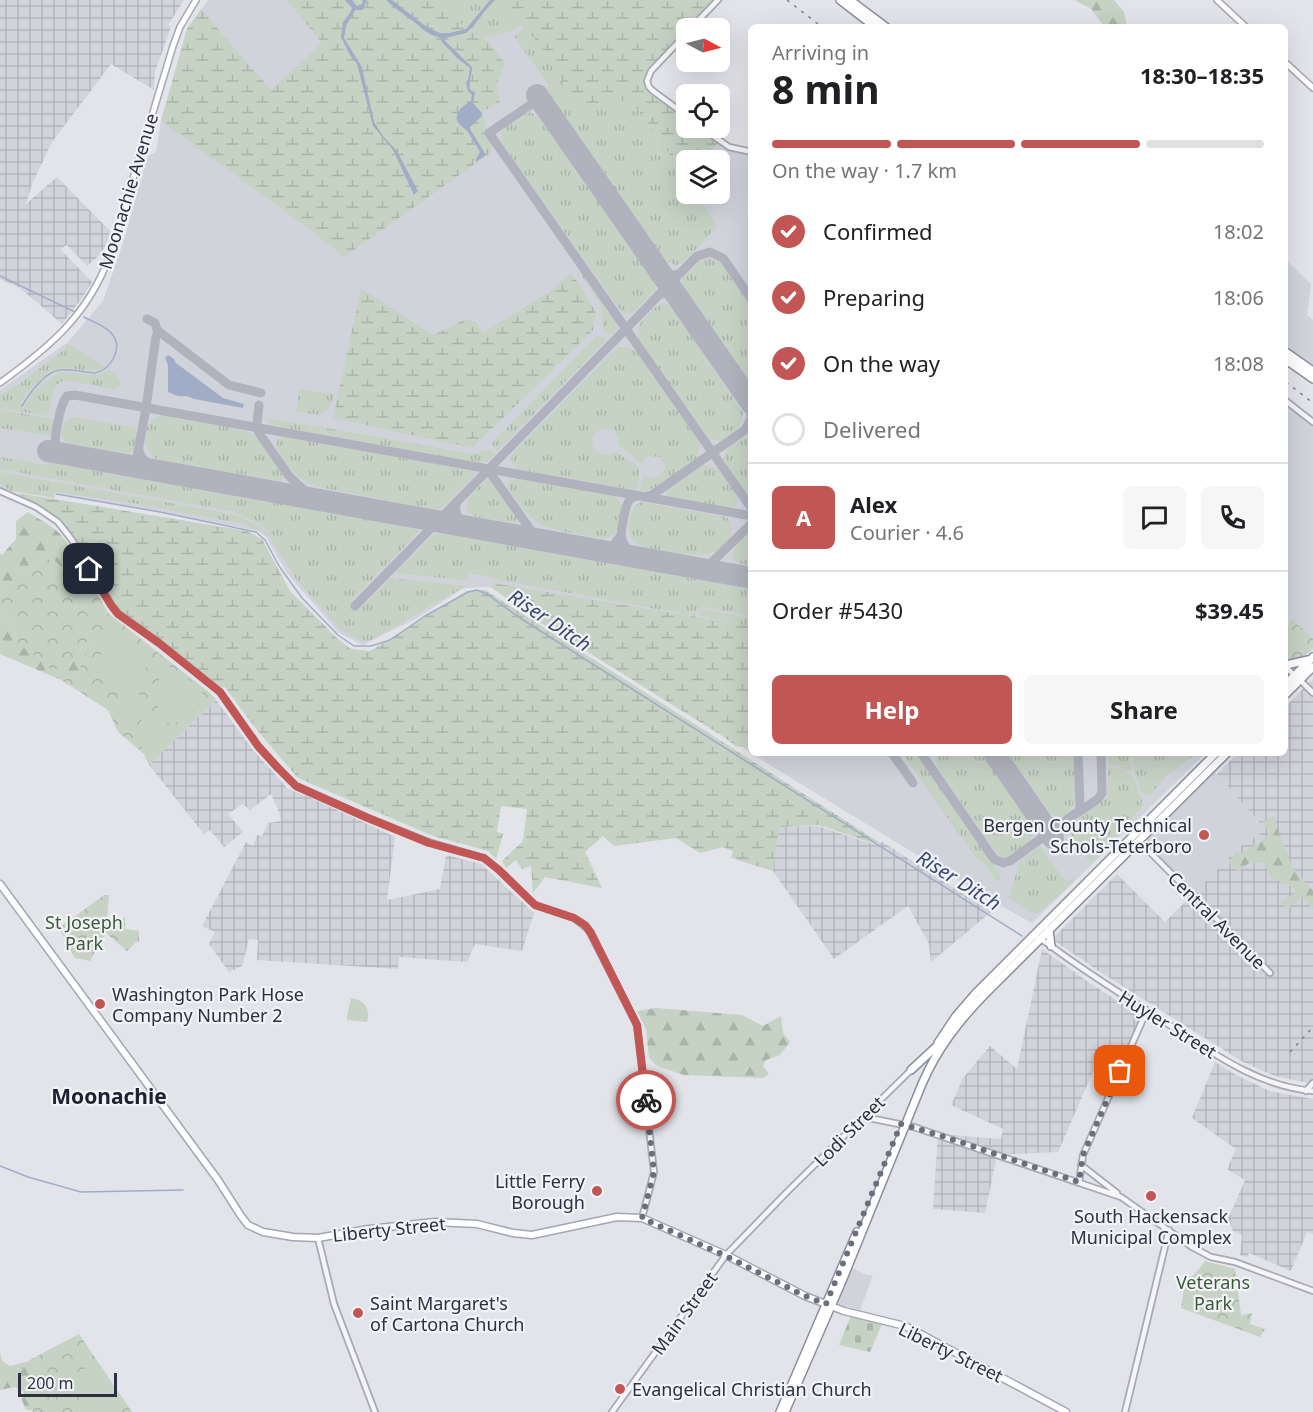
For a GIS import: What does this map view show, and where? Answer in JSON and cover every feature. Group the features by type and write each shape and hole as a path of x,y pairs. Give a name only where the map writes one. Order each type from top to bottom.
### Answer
{"highway":[{"path":"840,0 871,24"},
{"path":"850,0 882,24"},
{"path":"1288,353 1313,371"},
{"path":"1288,361 1313,379"},
{"path":"1288,666 1311,663"},
{"path":"1288,687 1311,663"},
{"path":"1288,691 1311,663"},
{"path":"1288,683 1297,678"},
{"path":"785,1412 921,1076 953,1021 971,998 1043,931 1080,889 1213,756"},
{"path":"903,1125 927,1073 945,1041 963,1017 1036,938 1049,930 1224,756"},
{"path":"1049,930 1051,946"},
{"path":"911,1070 938,1045"},
{"path":"780,1412 829,1305"}],"main road":[{"name":"Moonachie Avenue","path":"0,383 64,331 84,307 98,285 110,255 173,46 180,27 196,0"},
{"path":"1217,0 1243,24"},
{"path":"1288,65 1313,88"},
{"name":"Liberty Street","path":"0,884 198,1152 244,1220 258,1230 285,1236 318,1238 369,1228 435,1222 477,1224 532,1235 617,1217 642,1218 726,1256 805,1296 844,1311 913,1329 1066,1412"}],"street":[{"path":"701,18 718,0"},
{"path":"676,45 651,71 647,81 653,91 676,108"},
{"path":"716,138 729,147 748,151"},
{"path":"1288,403 1313,422"},
{"path":"0,491 36,507 58,522 72,540 118,614 159,643 220,692 258,746 296,786 429,843 484,858 535,905 574,918 588,929 637,1025 654,1172 642,1218"},
{"path":"1288,668 1313,693"},
{"name":"Central Avenue","path":"1139,841 1270,973"},
{"name":"Huyler Street","path":"1036,938 1245,1072 1278,1085 1313,1091"},
{"path":"1079,1182 1083,1155 1147,1010"},
{"name":"Lodi Street","path":"787,1192 911,1070"},
{"path":"1306,1091 1313,1083"},
{"path":"864,1117 942,1136 1121,1197"},
{"path":"1081,1165 1121,1197 1204,1254 1235,1262 1313,1291"},
{"name":"Main Street","path":"612,1412 726,1256 787,1192"},
{"path":"1125,1412 1169,1230"},
{"path":"318,1238 333,1304 375,1412"}],"shaded area":[{"path":"0,0 184,0 168,25 171,27 155,72 154,90 111,64 52,142 32,184 26,204 57,177 111,232 102,253 87,266 67,245 60,249 92,282 62,324 20,288 0,279"},
{"path":"208,0 723,0 706,18 676,18 676,50 652,75 651,85 676,105 676,138 717,138 728,146 748,155 748,752 538,621 491,587 464,588 417,618 363,645 339,633 287,573 266,537 258,531 56,493 0,489 0,390 68,342 103,301 123,243 148,156 156,152 161,121 187,29"},
{"path":"1288,262 1311,284 1307,315 1313,320 1313,370 1288,351"},
{"path":"1288,406 1313,426 1313,649 1299,661 1288,660"},
{"path":"1313,679 1313,1084 1275,1076 1243,1062 1052,939 1117,874 1165,922 1241,846 1266,830 1217,774 1235,756 1288,756 1288,704"},
{"path":"216,700 252,749 288,789 395,837 387,900 440,889 446,855 481,864 534,913 522,951 475,944 467,962 399,957 398,969 257,960 258,940 249,939 242,966 229,972 209,944 215,932 202,926 246,842 253,846 257,835 262,836 268,823 281,821 279,812 271,794 250,810 243,804 228,814 243,832 224,847 210,830 204,834 149,765"},
{"path":"755,756 1203,756 1032,923 994,902"},
{"name":"Bergen County Technical Schols-Teterboro","path":"1214,771 1266,830 1241,846 1195,893 1144,840"},
{"path":"818,826 869,843 883,842 991,912 931,962 929,944 908,906 834,959 773,871 778,827"},
{"path":"1042,949 1091,984 1144,1017 1121,1070 1098,1060 1058,1152 997,1155 985,1213 933,1209 938,1134 1001,1139 1003,1129 951,1105 963,1078 990,1046 1017,1069"},
{"path":"1215,1062 1270,1091 1313,1099 1313,1234 1307,1232 1291,1271 1249,1253 1247,1257 1240,1255 1242,1235 1233,1231 1228,1219 1245,1180 1227,1169 1236,1149 1192,1118"},
{"path":"850,1267 867,1275 873,1275 860,1310 837,1303"}],"green space":[{"path":"287,0 442,0 446,2 460,23 485,38 505,63 496,86 500,102 482,112 487,129 485,134 492,146 489,154 344,257 161,121 187,29 201,9 271,90 322,43"},
{"path":"442,0 494,0 521,26 485,38 460,23 446,2"},
{"path":"494,0 720,0 702,18 676,18 676,44 646,74 645,87 676,110 676,138 713,138 719,142 711,150 676,150 676,163 631,100 576,105 537,41"},
{"path":"1075,0 1114,0 1124,12 1126,24 1102,24 1091,9"},
{"path":"524,29 537,41 576,105 631,100 676,163 676,204 703,204 717,227 682,264 675,265 664,259 546,89 549,86 514,36"},
{"path":"530,112 539,117 656,284 656,290 632,314 623,313 617,306 501,142 501,132 504,128"},
{"path":"706,258 717,259 748,303 748,380 682,284 682,279"},
{"path":"580,273 617,323 617,330 613,334 603,330 600,305"},
{"path":"571,274 596,313 593,330 472,448 333,418 361,288 433,335 466,319 476,322 483,333 551,291"},
{"path":"665,303 671,306 743,412 739,426 721,441 710,440 639,341 639,328 643,320 659,304"},
{"path":"596,336 608,338 498,451 492,445 493,442"},
{"path":"67,344 105,368 98,371 62,368 49,372 32,387 21,402 22,407 24,408 33,392 59,372 91,375 109,370 122,383 120,386 114,389 69,381 62,382 54,389 48,416 0,408 0,396 65,349"},
{"path":"617,347 630,348 638,353 699,440 697,459 654,488 640,491 643,476 657,477 664,472 665,466 660,457 649,456 643,459 642,464 618,445 618,438 614,431 606,429 595,433 593,444 595,450 606,455 616,452 634,463 639,470 637,490 521,470 516,467 512,463 513,453"},
{"path":"299,389 334,394 329,406 320,415 296,412"},
{"path":"0,410 55,419 52,436 0,428"},
{"path":"163,415 249,432 265,448 284,478 280,481 156,459 147,447 147,427 156,417"},
{"path":"74,417 135,428 137,433 135,449 128,454 68,443 62,437 63,427 68,420"},
{"path":"265,418 471,454 489,450 495,454 487,462 479,463 276,426"},
{"path":"283,436 469,470 474,471 475,474 444,506 437,510 318,487 303,480 284,461 276,447 278,439"},
{"path":"748,436 748,498 727,467 724,458 729,447"},
{"path":"0,457 46,465 47,462 416,528 418,530 416,535 351,601 360,609 390,578 466,586 371,640 358,640 339,628 296,579 270,538 262,532 240,523 154,506 144,507 139,504 56,492 54,493 55,498 11,491 0,484 0,472 236,515 256,524 267,533 269,531 254,521 234,512 0,469"},
{"path":"707,465 719,470 738,496 736,506 729,508 666,495 667,490 701,466"},
{"path":"518,478 613,495 621,505 620,525 613,535 608,538 599,538 558,530 539,523 523,510 508,488 509,481"},
{"path":"487,479 491,480 517,517 516,522 473,516 467,510 470,497"},
{"path":"18,493 247,531 262,539 290,591 351,649 370,651 467,591 485,590 879,842 869,842 819,825 779,827 773,871 731,858 733,851 723,847 700,853 676,838 614,846 603,836 585,852 602,888 545,877 533,893 531,866 522,869 516,860 506,868 502,861 523,841 527,809 501,806 497,832 503,834 496,859 488,851 433,836 298,778 257,730 225,687 215,688 119,614 66,530"},
{"path":"642,502 726,517 731,524 731,534 727,543 720,550 701,555 643,546 632,539 629,529 632,511"},
{"path":"28,512 60,534 86,576 77,583 54,560 42,559 0,590 0,553 2,555 16,539 16,521"},
{"path":"442,533 748,588 748,615 704,607 698,610 695,616 482,575 470,574 465,580 394,573 433,535"},
{"path":"748,533 748,565 735,560 733,551"},
{"path":"42,559 54,560 77,583 86,576 109,614 216,700 149,765 144,754 118,732 108,710 61,680 77,673 94,639 89,639 67,668 51,669 18,643 14,628 0,609 0,590"},
{"path":"493,583 748,626 748,748 736,746 538,621 491,587"},
{"path":"0,609 14,628 18,643 67,668 89,639 94,639 77,673 61,680 0,654"},
{"path":"704,609 748,617 748,625 700,616 699,612"},
{"path":"1294,621 1313,639 1313,647 1301,658 1294,660 1288,659 1289,622"},
{"path":"117,630 151,654 152,658 134,686 122,688 105,676 101,656 108,638"},
{"path":"168,666 195,684 204,695 201,703 172,726 161,713 156,697 159,680"},
{"path":"121,692 143,695 146,699 141,713 135,719 119,719 113,706"},
{"path":"147,714 168,729 168,736 146,752 139,743 138,728"},
{"path":"904,756 918,756 1000,874 1000,880 995,880 983,862 976,858"},
{"path":"937,756 983,756 1031,826 1032,834 1028,843 1008,857 999,857 938,769"},
{"path":"1010,756 1074,756 1076,790 1072,808 1060,817 1050,813"},
{"path":"1107,756 1193,756 1167,775 1151,795 1142,793 1135,775 1132,757 1129,760 1131,772 1108,764"},
{"path":"1108,767 1123,769 1134,777 1142,800 1141,808 1124,827 1122,823 1115,827 1117,831 1123,828 1107,843 1109,846 1091,864 1065,827 1107,798"},
{"path":"1273,816 1292,867 1313,891 1313,910 1301,896 1287,910 1281,902 1295,893 1294,888 1271,878 1263,863 1249,863 1238,872 1228,862 1237,851 1240,854 1266,838 1269,831 1262,822"},
{"path":"1040,846 1066,882 1074,877 1076,879 1050,904 1035,914 1009,898 1020,861 1022,859 1026,863 1023,858"},
{"name":"St Joseph Park","path":"104,895 109,895 107,919 125,918 125,929 139,931 139,943 137,941 127,951 106,933 90,961 75,958 59,928"},
{"path":"351,998 363,1003 367,1009 367,1022 347,1020"},
{"path":"656,1008 742,1015 763,1026 781,1016 783,1033 790,1042 780,1055 766,1060 763,1066 769,1074 763,1078 684,1075 657,1066 649,1058 646,1029 637,1011"},
{"name":"Veterans Park","path":"1205,1261 1235,1269 1241,1315 1252,1313 1250,1324 1265,1329 1260,1337 1181,1308 1186,1278 1194,1275"},
{"path":"851,1316 882,1324 870,1352 839,1345"},
{"path":"79,1334 132,1412 33,1412 39,1378 37,1365 26,1362"},
{"path":"0,1352 2,1361 10,1366 26,1362 37,1365 38,1388 32,1410 26,1410 21,1398 25,1397 23,1391 14,1387 0,1390"},
{"path":"93,1363 121,1404 108,1412 90,1412 68,1379"}],"water":[{"path":"345,0 352,0 357,6 362,4 363,0 367,0 363,10 355,10 346,26 344,38 362,67 374,122 397,151 418,191 414,195 393,150 373,126 357,64 341,37 343,22 352,8"},
{"path":"386,0 392,0 433,30 450,33 466,29 490,0 495,0 466,33 445,38 445,41 472,67 470,90 475,92 473,103 482,116 470,129 486,155 476,162 480,152 457,120 461,109 471,101 472,95 466,83 470,68 457,58 441,41 441,38 424,30"},
{"path":"168,355 223,398 244,404 243,408 178,396 168,392 168,365 165,358"}],"waterway":[{"name":"Riser Ditch","path":"0,276 75,312"},
{"name":"Riser Ditch","path":"22,406 38,384 54,371 95,373 110,364 117,347 113,335 84,317"},
{"name":"Riser Ditch","path":"56,494 256,532 265,540 279,566 302,598 338,635 354,646 371,646 390,640 425,616 468,592 477,590 487,594 520,618 1022,936"},
{"path":"0,1166 28,1177 81,1192 183,1190"}],"taxiway":[{"path":"539,99 489,133 748,503"},
{"path":"355,606 697,256 710,252 723,258 748,294"},
{"path":"660,272 670,276 680,273"},
{"path":"658,295 669,294 678,299"},
{"path":"147,319 155,323 157,330 229,385 261,393"},
{"path":"126,465 135,461 137,457 156,336"},
{"path":"62,454 56,450 55,445 58,422 64,400 67,396 75,395 748,515"},
{"path":"259,405 257,423 259,433 289,476 306,492 332,503"},
{"path":"746,428 748,424"},
{"path":"644,497 652,495 748,428"},
{"path":"139,450 141,457 154,470"},
{"path":"485,469 491,474 537,539"},
{"path":"637,496 631,498 627,504 622,536 626,548 638,557"},
{"path":"457,501 456,514 463,523 471,527"},
{"path":"423,519 442,515"},
{"path":"694,567 710,564 748,527"},
{"path":"599,550 613,546 621,535"},
{"path":"894,756 913,783"},
{"path":"923,756 994,859 1003,863 1010,861 1079,811 1078,756"},
{"path":"1077,813 1098,799 1102,793 1101,756"}],"runway":[{"path":"537,95 748,398"},
{"path":"48,451 748,577"},
{"path":"996,756 1053,838"}],"railway":[{"path":"787,0 818,24"},
{"path":"1288,384 1313,403"},
{"path":"1290,1052 1313,1027"}],"way so far":[{"path":"646,1100 654,1172 642,1218 726,1256 789,1289 826,1304 901,1124 1079,1182 1083,1155 1120,1071"}],"place":[{"name":"Bergen County Technical Schols-Teterboro","path":"1204,835"},
{"name":"Washington Park Hose Company Number 2","path":"100,1004"},
{"name":"Little Ferry Borough","path":"597,1191"},
{"name":"South Hackensack Municipal Complex","path":"1151,1196"},
{"name":"Saint Margaret's of Cartona Church","path":"358,1313"},
{"name":"Evangelical Christian Church","path":"620,1389"}],"district":[{"name":"Moonachie","path":"109,1096"}],"route":[{"path":"89,569 118,614 176,656 220,692 258,746 296,786 429,843 484,858 535,905 574,918 585,925 637,1025 646,1100"}]}
